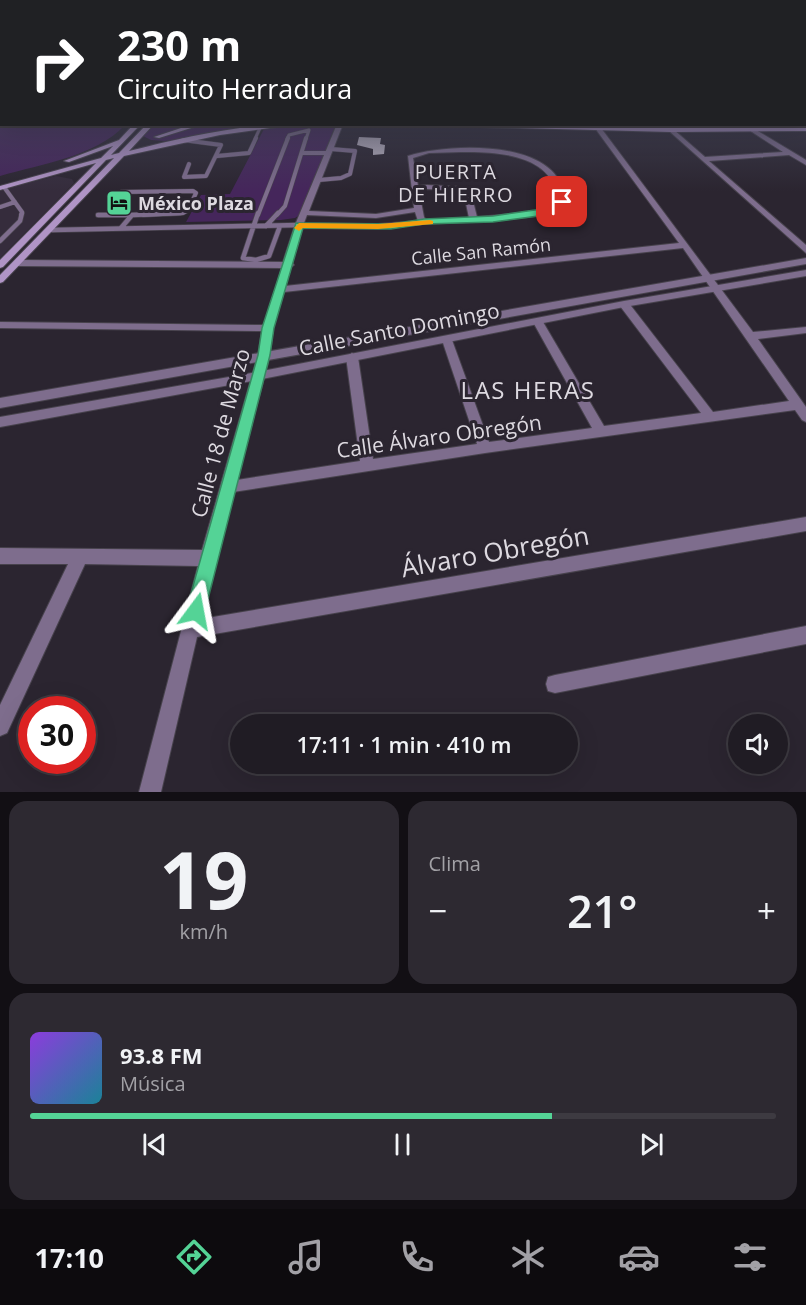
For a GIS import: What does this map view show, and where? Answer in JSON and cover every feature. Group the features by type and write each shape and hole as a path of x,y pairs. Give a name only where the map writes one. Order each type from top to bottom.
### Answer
{"main road":[{"path":"0,280 52,230 136,126"},
{"path":"141,139 150,126"},
{"path":"0,264 4,256 105,159 141,139 166,135 195,126"},
{"path":"1,185 118,151 278,126"},
{"path":"519,126 806,129"},
{"path":"154,142 166,135"},
{"path":"52,170 127,136 162,144"},
{"path":"52,170 105,159"},
{"path":"52,170 72,172 81,175 84,180"}],"street":[{"name":"Calle 18 de Marzo","path":"150,792 208,558 264,355 268,328 303,219 339,126"},
{"path":"668,126 806,250"},
{"path":"597,127 717,288 806,417"},
{"path":"751,129 806,163"},
{"path":"303,219 396,226 546,213 560,208 562,202 559,188 552,176 536,161 527,157 490,151 428,151 410,157 418,209 420,218 424,222"},
{"path":"704,159 790,153"},
{"path":"416,189 427,187 462,189 467,193 474,214 472,220"},
{"path":"303,219 378,217 418,209"},
{"name":"Calle San Ramón","path":"282,289 683,245"},
{"name":"Calle Santo Domingo","path":"0,402 806,261"},
{"path":"18,262 289,265"},
{"name":"Calle Santo Domingo","path":"0,422 257,376 624,304 806,273"},
{"path":"624,304 711,418"},
{"path":"538,322 601,432"},
{"path":"0,325 268,328"},
{"path":"750,336 806,330"},
{"path":"447,340 485,448"},
{"path":"351,357 367,466"},
{"path":"34,416 41,395"},
{"name":"Calle Álvaro Obregón","path":"229,487 485,448 797,405"},
{"name":"Álvaro Obregón","path":"192,629 806,524"},
{"path":"0,556 208,558"},
{"path":"0,726 80,557"},
{"path":"555,684 806,635"}],"lane":[{"path":"300,126 309,130"},
{"path":"217,156 249,153 260,128"},
{"path":"280,226 269,256 265,259 243,258 253,226 289,135 298,130 309,130"},
{"path":"266,226 290,194 309,130"},
{"path":"182,140 221,145 206,176 184,177 189,164"},
{"path":"303,153 355,151 350,174 341,178 319,180"},
{"path":"0,241 20,221 22,212 1,185"},
{"path":"98,215 183,213 188,210 196,192 121,192"},
{"path":"0,197 9,194"},
{"path":"0,207 15,202"},
{"path":"261,210 267,214 278,213"},
{"path":"121,228 132,215"},
{"path":"52,230 280,226 303,219"},
{"path":"0,234 8,232"}],"shaded area":[{"path":"6,126 124,126 99,145 83,152 0,176 0,128"},
{"path":"154,126 257,126 165,141 151,140 143,136"},
{"path":"335,126 301,214 295,218 281,220 186,222 201,195 230,194 264,129"},
{"path":"56,176 72,179 74,183 0,258 0,190"}],"building":[{"path":"359,137 381,138 380,144 385,145 384,154 373,155 373,149 357,145"}],"slow traffic":[{"path":"299,228 299,225 378,227 430,222"}],"place":[{"name":"México Plaza","path":"119,203"}],"district":[{"name":"PUERTA DE HIERRO","path":"456,182"},
{"name":"LAS HERAS","path":"528,389"}],"route":[{"path":"196,611 208,558 264,355 268,328 282,289 299,225 378,227 493,219 546,213 560,208 562,202"}]}
